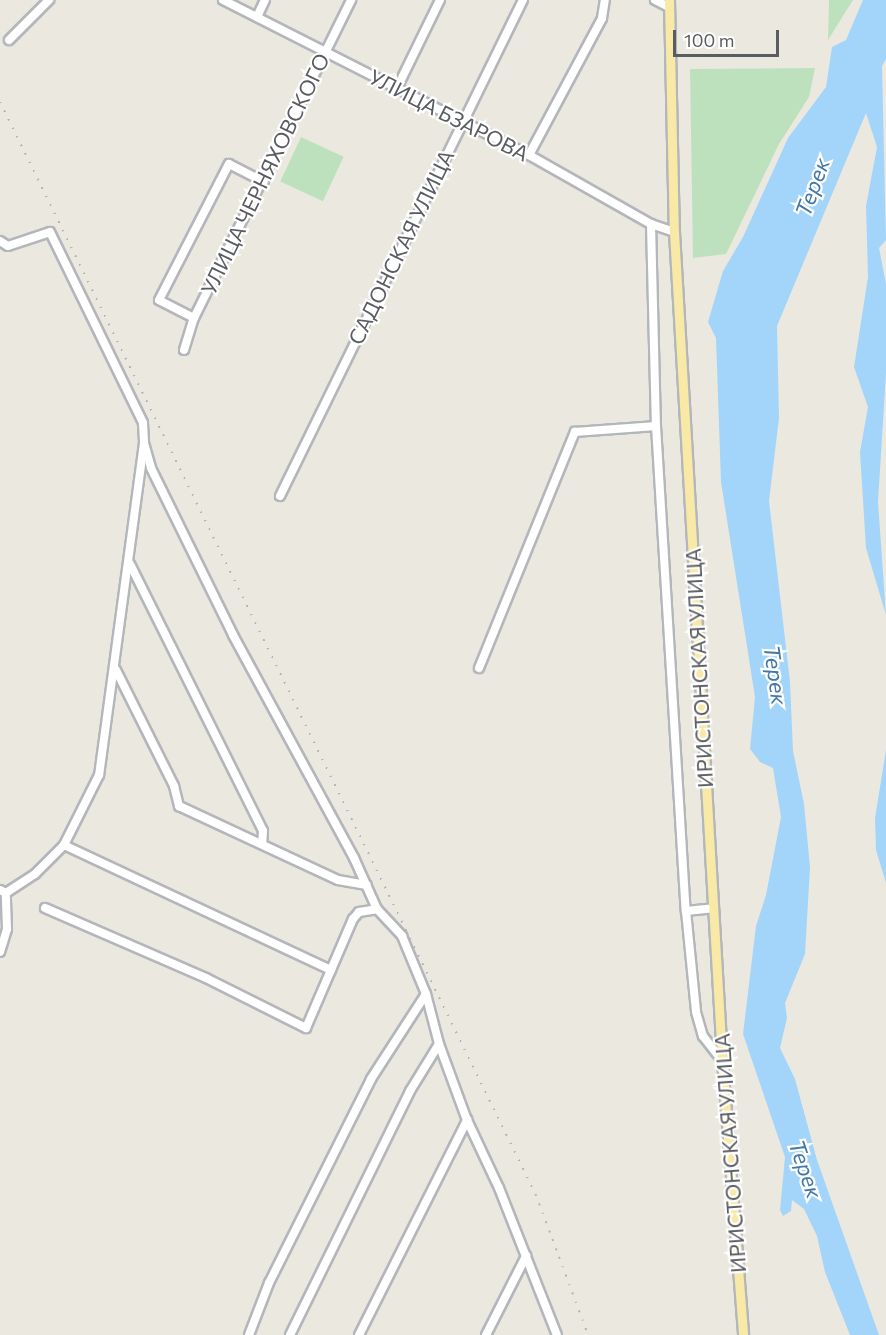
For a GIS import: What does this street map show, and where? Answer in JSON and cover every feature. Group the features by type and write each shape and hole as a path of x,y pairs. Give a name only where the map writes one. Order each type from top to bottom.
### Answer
{"main road":[{"name":"ИРИСТОНСКАЯ УЛИЦА","path":"669,4 674,232 722,1060 743,1335"}],"street":[{"path":"9,40 49,0"},
{"name":"УЛИЦА БЗАРОВА","path":"223,0 529,155 651,224 674,232"},
{"path":"256,17 265,0"},
{"name":"УЛИЦА ЧЕРНЯХОВСКОГО","path":"184,350 194,318 264,182 351,0"},
{"path":"397,88 440,0"},
{"name":"САДОНСКАЯ УЛИЦА","path":"280,496 523,0"},
{"path":"529,155 602,18 605,0"},
{"path":"655,0 669,4"},
{"path":"194,318 159,300 229,164 264,182"},
{"path":"651,224 656,426 686,911 696,1012 703,1036 722,1060"},
{"path":"0,242 8,246 50,232 143,423 144,443 116,668 99,775 64,845 35,874 3,891 7,929 0,952"},
{"path":"479,668 576,432 656,426"},
{"path":"144,443 151,468 228,625 367,885 377,909 402,936 426,994 439,1044 467,1120 526,1256 557,1335"},
{"path":"129,563 263,831 262,844"},
{"path":"116,668 174,786 179,806 338,880 367,885"},
{"path":"64,845 331,970"},
{"path":"45,908 206,978 306,1028 353,919 359,912 377,909"},
{"path":"686,911 713,908"},
{"path":"249,1335 269,1283 371,1079 426,994"},
{"path":"290,1335 410,1090 439,1044"},
{"path":"359,1335 467,1120"},
{"path":"486,1335 526,1256"}],"green space":[{"path":"829,0 853,0 828,40"},
{"path":"815,68 809,97 779,144 726,254 693,258 690,69"},
{"path":"301,137 344,157 323,201 280,181"}],"water":[{"name":"Терек","path":"863,0 886,0 886,59 882,66 886,240 879,248 886,284 886,373 878,502 886,615 866,548 860,452 868,407 854,367 868,277 866,206 877,147 866,113 777,326 779,418 769,501 790,682 793,751 804,804 810,867 805,954 785,1003 787,1018 780,1048 795,1079 817,1160 879,1335 850,1335 825,1272 817,1236 804,1209 792,1200 791,1211 783,1216 780,1210 785,1157 743,1034 756,926 766,895 781,817 773,768 760,762 750,749 755,697 721,482 716,338 708,322 723,271 743,237 788,138 826,87 832,47 846,40"},
{"path":"886,750 886,883 876,850 875,818"}],"railway":[{"path":"0,102 536,1195 588,1335"}]}
